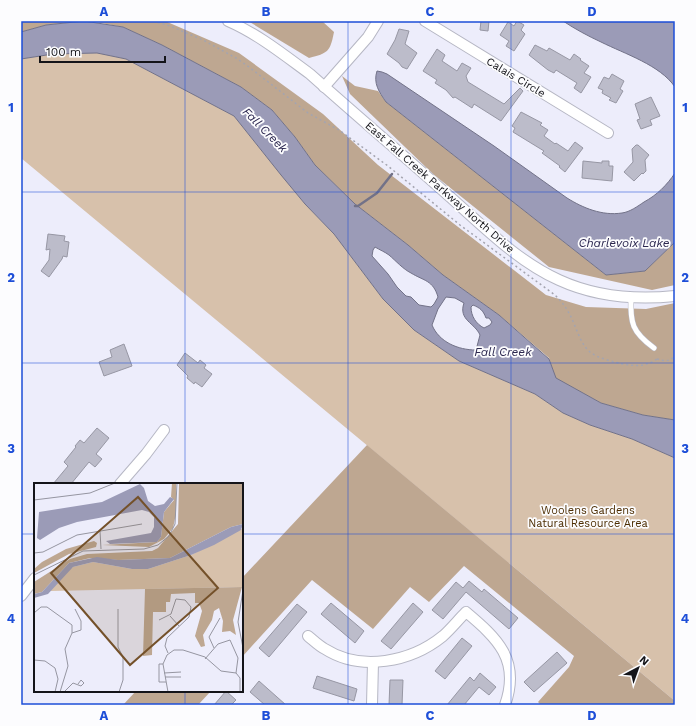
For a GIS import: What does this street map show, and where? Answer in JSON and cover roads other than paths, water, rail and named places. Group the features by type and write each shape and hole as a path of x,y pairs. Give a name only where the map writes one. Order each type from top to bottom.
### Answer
{"street":[{"name":"East Fall Creek Parkway North Drive","path":"228,21 281,52 310,74 505,246 542,272 575,286 601,294 648,298 675,296"},
{"path":"324,86 368,36 378,21"},
{"name":"Calais Circle","path":"425,21 608,133"},
{"path":"121,483 164,430"},
{"path":"21,596 34,579"},
{"path":"308,636 324,649 353,660 373,662 397,659 423,650 445,634 466,612 487,630 504,651 509,669 510,681 505,705"},
{"path":"372,705 373,662"}],"lane":[{"path":"631,297 630,314 632,325 640,336 654,348"}],"water":[{"name":"Fall Creek","path":"84,21 123,27 162,45 241,87 272,110 295,137 315,165 355,204 408,245 443,275 499,315 549,359 556,378 601,403 643,415 675,420 675,458 632,439 590,425 563,413 535,394 459,361 414,330 383,299 334,234 305,204 234,116 126,59 97,53 53,54 21,59 21,32 46,25","holes":["375,247 389,255 402,267 434,287 438,297 431,307 419,305 411,297 406,296 397,287 372,256","446,297 455,298 464,303 463,313 480,335 476,350 456,347 439,336 432,325 438,309","473,305 478,307 484,313 486,318 489,318 492,322 490,325 484,328 476,322 473,317 471,307"]},
{"path":"563,21 675,21 675,87 660,72 651,66 577,30"},
{"name":"Charlevoix Lake","path":"377,71 387,74 494,146 567,198 593,210 615,214 631,210 657,193 665,186 675,173 675,242 645,271 606,275 386,102 376,83"}],"waterway":[{"path":"355,206 358,206 377,193 392,174"}],"park label":[{"name":"Woolens Gardens Natural Resource Area","path":"588,516"}]}
